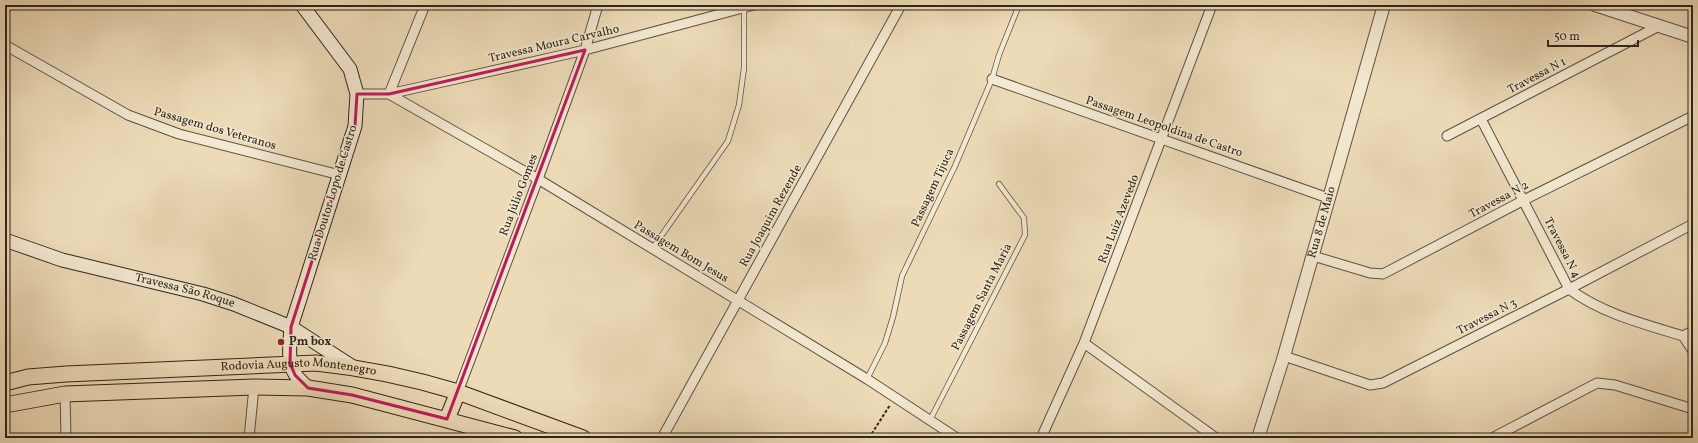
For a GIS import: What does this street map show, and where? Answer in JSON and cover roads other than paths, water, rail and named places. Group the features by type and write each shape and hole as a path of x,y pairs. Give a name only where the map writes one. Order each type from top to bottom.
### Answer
{"main road":[{"name":"Rua Doutor Lopo de Castro","path":"302,5 350,69 357,94 354,126 340,175 291,327 289,345 290,363 295,375 308,388"},
{"name":"Travessa São Roque","path":"5,240 62,260 203,294 234,304 291,327 353,367"},
{"name":"Rodovia Augusto Montenegro","path":"5,383 28,377 66,374 316,363 353,367 437,385 583,438"},
{"name":"Rodovia Augusto Montenegro","path":"5,405 65,394 254,387 308,388 352,395 447,419 506,437"},
{"path":"447,419 458,392"}],"street":[{"path":"389,94 425,5"},
{"name":"Rua Júlio Gomes","path":"458,392 585,50 598,5"},
{"name":"Travessa Moura Carvalho","path":"357,94 389,94 585,50 754,5"},
{"name":"Rua Joaquim Rezende","path":"662,438 901,5"},
{"name":"Rua Luiz Azevedo","path":"1041,438 1084,344 1212,5"},
{"name":"Rua 8 de Maio","path":"1258,438 1284,356 1384,5"},
{"path":"1595,5 1693,37"},
{"name":"Travessa N 1","path":"1447,136 1659,26"},
{"name":"Passagem dos Veteranos","path":"5,45 128,115 179,134 340,175"},
{"name":"Passagem Leopoldina de Castro","path":"992,79 1328,198"},
{"name":"Passagem Bom Jesus","path":"389,94 538,179 866,379 957,438"},
{"name":"Travessa N 2","path":"1312,256 1370,273 1383,274 1524,200 1693,116"},
{"name":"Travessa N 4","path":"1481,119 1569,289 1585,301 1604,310 1683,336"},
{"name":"Travessa N 3","path":"1284,356 1370,385 1383,383 1569,289 1693,224"},
{"path":"1693,331 1683,336 1693,351"},
{"path":"1084,344 1216,438"},
{"path":"1492,438 1597,383 1615,385 1693,409"},
{"path":"249,438 254,387"},
{"path":"65,394 66,438"}],"lane":[{"name":"Passagem Tijuca","path":"866,379 885,343 893,317 902,276 955,166 992,79 999,55 1019,5"},
{"path":"652,249 728,141 739,105 744,68 744,8"},
{"name":"Passagem Santa Maria","path":"930,420 1026,235 1024,218 999,184"}],"place":[{"name":"Pm box","path":"281,342"}]}
